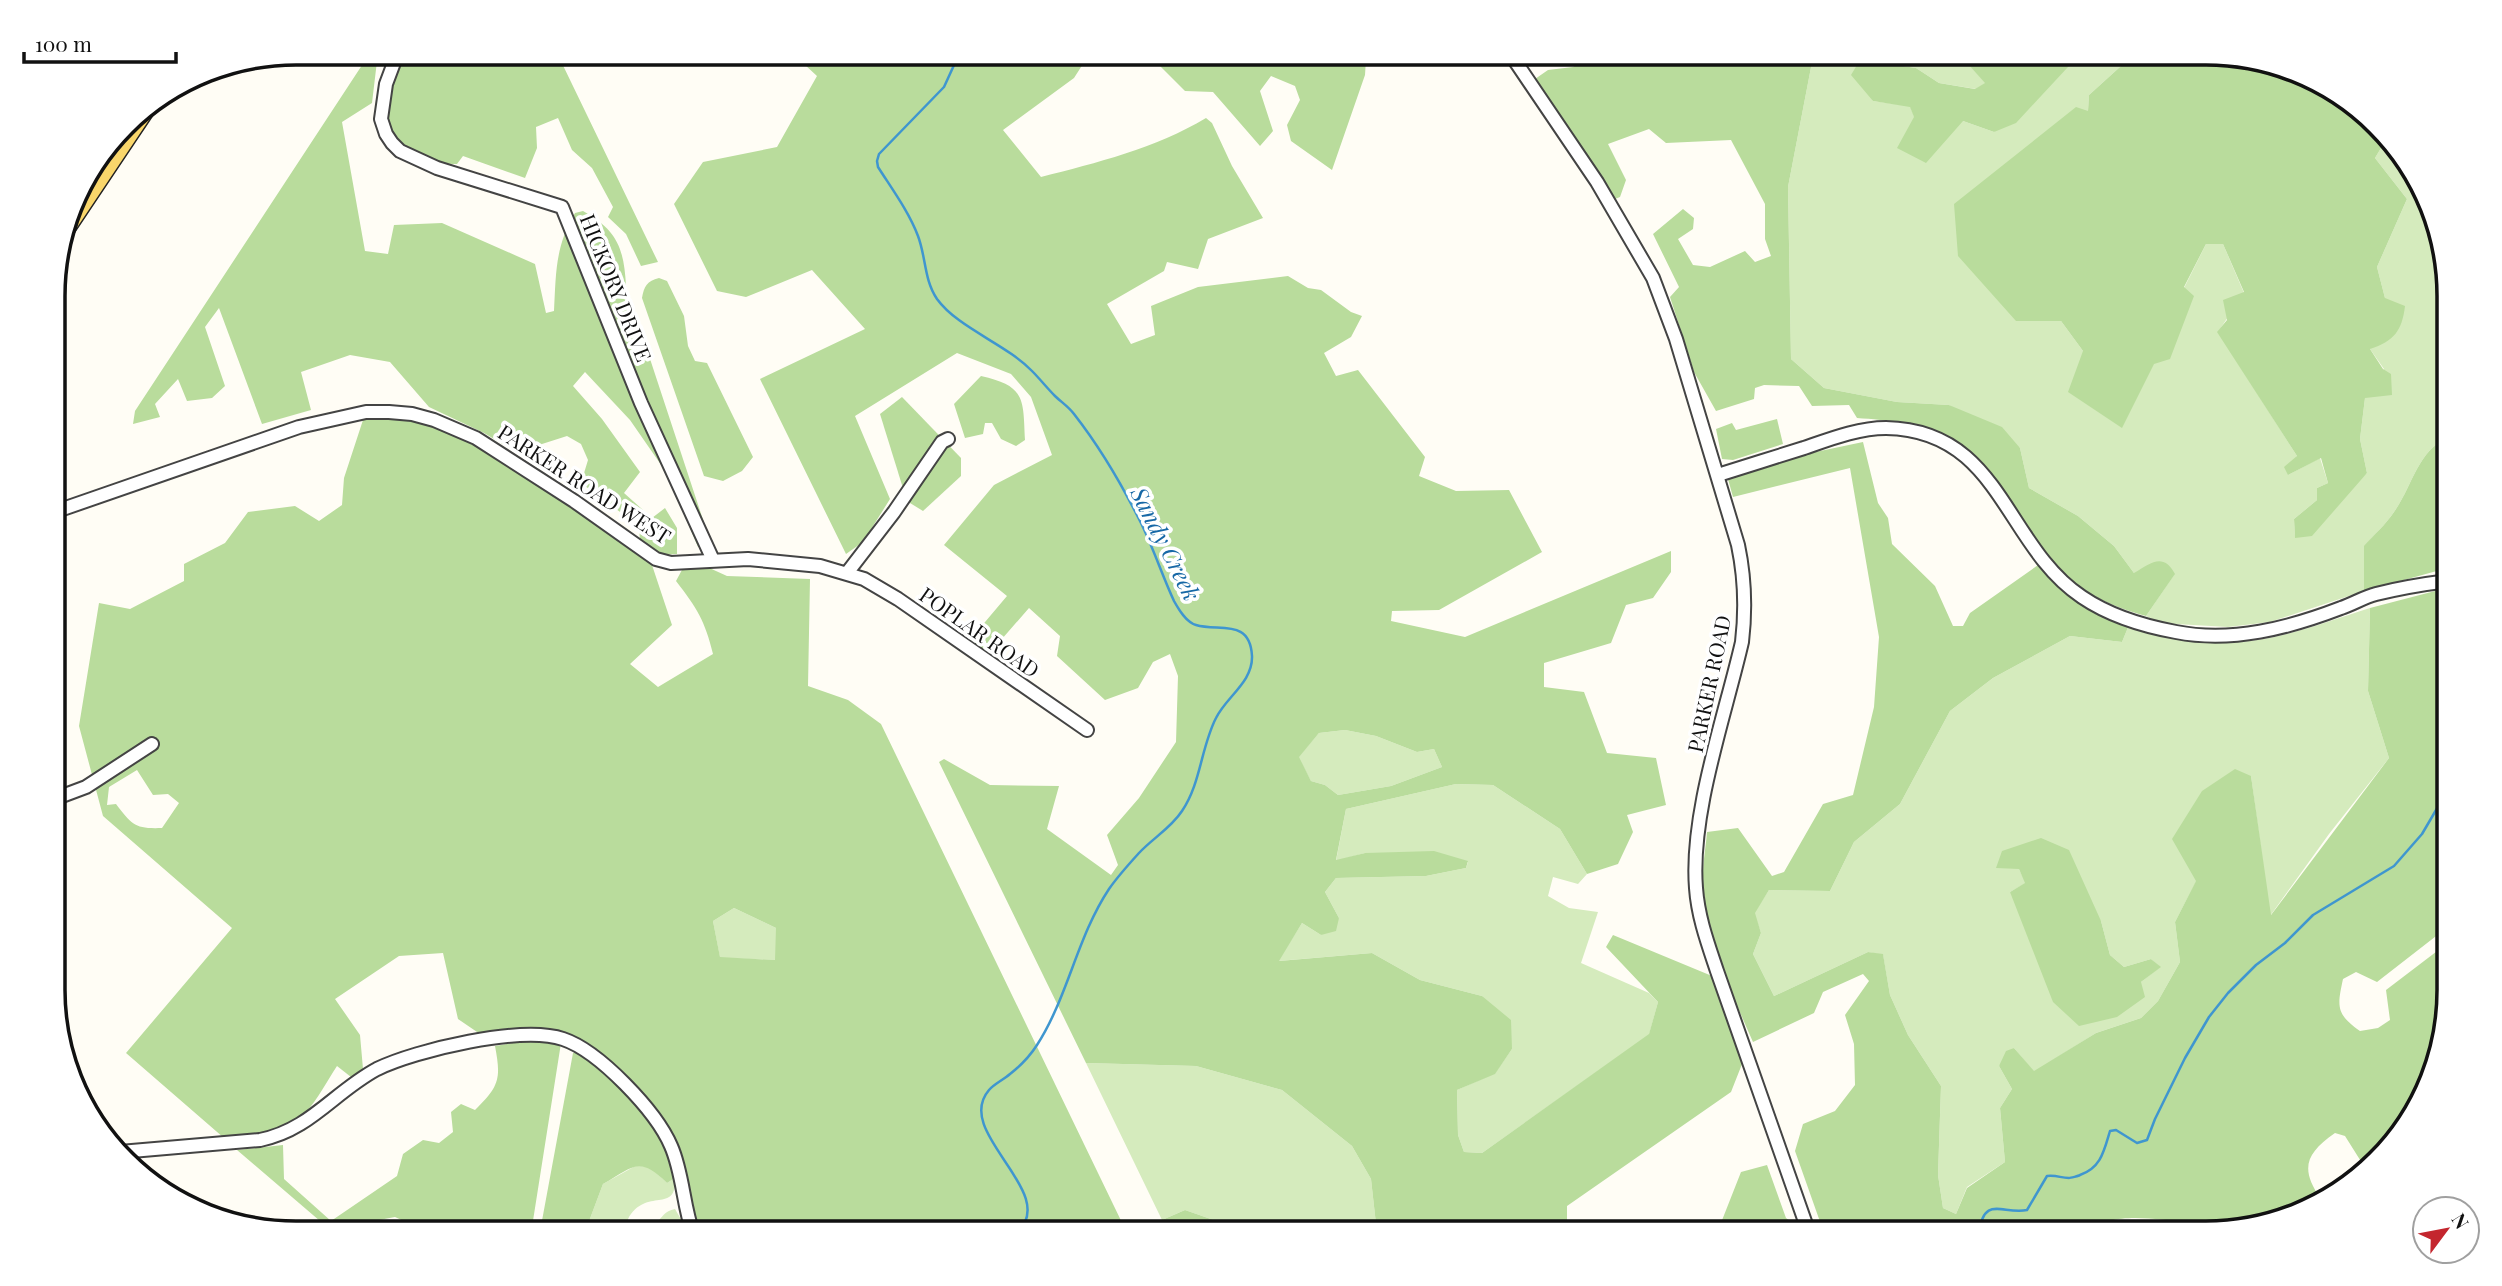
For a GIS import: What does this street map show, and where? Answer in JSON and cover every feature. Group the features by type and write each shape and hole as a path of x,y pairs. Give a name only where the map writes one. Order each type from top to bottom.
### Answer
{"main road":[{"path":"87,198 128,137"}],"street":[{"name":"HICKORY DRIVE","path":"393,65 386,84 381,119 386,134 400,151 437,167 562,207 641,403 713,560"},
{"name":"PARKER ROAD","path":"1518,65 1597,182 1653,278 1668,313 1738,545 1744,576 1745,619 1702,814 1697,844 1696,889 1704,930 1717,971 1805,1221"},
{"name":"PARKER ROAD WEST","path":"65,508 299,427 366,412 412,414 434,420 476,438 574,501 652,557 671,563 748,559 820,566 847,573"},
{"path":"1718,475 1833,438 1868,430 1909,430 1933,438 1965,454 1988,479 2049,566 2081,597 2121,617 2178,632 2214,635 2254,633 2290,625 2376,594 2437,583"},
{"path":"847,573 894,512 942,442 948,439"},
{"name":"POPLAR ROAD","path":"847,573 864,579 898,599 1087,730"},
{"path":"65,795 86,787 152,744"},
{"path":"130,1151 276,1137 292,1131 363,1077 397,1060 494,1038 550,1036 563,1039 584,1050 614,1075 652,1114 663,1129 674,1156 690,1221"}],"green space":[{"path":"362,65 377,65 372,103 342,122 365,251 388,254 394,225 442,223 535,264 546,313 554,311 560,249 575,213 583,211 604,225 620,251 626,286 711,544 698,547 666,472 630,420 585,372 573,386 602,419 640,472 624,493 652,518 665,508 677,528 677,554 658,555 640,542 639,526 581,483 588,460 581,444 567,436 542,444 540,459 533,462 484,433 429,407 390,362 350,355 301,372 311,410 262,424 219,308 205,327 225,386 212,398 187,401 178,379 155,404 160,417 133,424 135,411"},
{"path":"398,65 563,65 658,262 641,266 626,234 608,217 613,207 592,168 572,150 558,118 536,127 537,148 525,178 463,156 457,164 441,163 415,155 400,146 383,114"},
{"path":"805,65 1082,65 1074,78 1003,130 1041,177 1146,146 1206,118 1212,123 1232,166 1263,218 1208,239 1198,269 1167,262 1164,271 1107,304 1131,344 1155,335 1151,306 1198,287 1288,276 1308,288 1321,290 1351,312 1362,316 1351,337 1324,353 1336,376 1358,370 1425,457 1419,476 1456,491 1509,490 1542,552 1439,610 1392,611 1391,621 1465,637 1671,551 1671,572 1653,598 1626,605 1611,643 1544,663 1544,687 1584,692 1607,753 1656,758 1666,805 1627,815 1633,832 1618,864 1587,874 1560,829 1493,785 1456,784 1346,809 1336,860 1365,853 1434,851 1468,861 1466,868 1426,876 1336,878 1325,892 1339,918 1336,931 1321,935 1302,923 1279,961 1372,953 1420,980 1482,996 1511,1020 1512,1049 1495,1074 1457,1090 1458,1135 1464,1152 1482,1153 1649,1034 1658,1002 1606,947 1613,935 1712,976 1744,1059 1731,1092 1567,1206 1567,1221 1376,1221 1371,1179 1352,1146 1282,1090 1196,1066 1086,1063 939,762 944,759 990,785 1059,786 1047,829 1111,875 1118,865 1107,835 1139,798 1176,742 1178,676 1170,654 1153,662 1138,688 1105,700 1057,656 1060,636 1029,608 988,655 969,641 1007,596 944,545 994,485 1052,455 1031,397 1011,374 957,353 855,416 890,499 863,542 846,554 760,379 865,329 812,270 746,297 717,291 674,204 703,162 777,147 817,76","holes":["1345,730 1376,736 1417,752 1434,749 1442,767 1391,786 1338,795 1325,785 1311,781 1299,757 1319,733"]},
{"path":"1159,65 1366,65 1365,75 1332,170 1291,141 1287,125 1300,100 1295,86 1271,76 1260,91 1273,131 1260,146 1213,92 1185,91"},
{"path":"1811,65 1857,65 1873,101 1910,106 1914,116 1963,121 1994,132 2068,65 2121,65 2089,95 2088,112 2016,321 2061,321 2083,351 2184,288 2206,244 2223,244 2244,293 2218,332 2297,456 2288,475 2320,458 2328,483 2317,488 2317,500 2294,519 2295,537 2367,473 2360,439 2365,398 2384,369 2370,349 2385,298 2377,267 2407,199 2375,158 2382,146 2406,180 2420,208 2435,266 2437,444 2422,460 2394,512 2365,546 2364,591 2270,622 2228,627 2159,623 2146,616 2174,575 2134,573 2114,546 2078,516 2029,488 2020,448 1949,405 1897,402 1824,388 1791,359 1788,187"},
{"path":"1811,65 1788,187 1791,359 1824,388 1897,402 1949,405 2002,427 2020,448 2029,488 2078,516 2114,546 2134,573 2161,561 2170,567 2175,574 2146,616 2118,607 2092,594 2057,569 2035,543 1980,464 1940,434 1905,423 1857,418 1849,405 1812,406 1799,386 1764,385 1755,388 1754,399 1716,411 1694,372 1670,297 1679,287 1653,234 1683,209 1694,218 1693,229 1678,239 1693,265 1710,267 1745,251 1755,262 1771,256 1765,239 1765,204 1731,140 1666,143 1649,129 1608,144 1626,180 1620,197 1615,199 1535,79 1548,70 1573,67"},
{"path":"1857,65 1896,65 1916,68 1939,83 1975,89 1985,83 1969,65 2070,65 2016,123 1994,132 1963,121 1926,163 1897,148 1914,117 1910,107 1873,101 1851,75"},
{"path":"1896,65 1969,65 1986,83 1976,89 1939,83 1916,68"},
{"path":"2121,66 2236,67 2280,77 2308,89 2347,113 2370,132 2382,146 2375,158 2407,199 2377,267 2385,298 2405,306 2402,322 2391,338 2370,349 2383,369 2391,374 2392,395 2365,398 2360,439 2367,473 2312,536 2295,538 2294,519 2317,500 2317,488 2328,483 2321,458 2288,475 2284,467 2297,456 2217,332 2227,320 2223,300 2244,292 2223,244 2206,244 2184,287 2194,296 2170,359 2154,364 2122,428 2068,392 2083,351 2061,321 2016,321 1958,256 1954,204 2076,107 2088,111 2089,95"},
{"path":"659,278 667,281 684,316 688,346 695,361 707,363 753,457 742,471 723,481 704,476 642,298 647,285"},
{"path":"981,376 1007,384 1019,396 1024,414 1025,440 1016,446 1001,439 992,423 985,423 983,434 965,438 954,404"},
{"path":"902,397 961,458 961,476 923,511 910,503 902,485 880,414"},
{"path":"407,418 437,426 481,447 580,510 651,562 672,625 630,664 658,687 713,654 699,615 676,581 683,568 705,566 727,576 810,579 808,686 848,700 881,724 1121,1221 693,1221 676,1150 629,1080 573,1036 530,1027 480,1034 458,1019 443,953 399,956 335,999 360,1035 363,1069 351,1077 337,1066 306,1112 298,1120 278,1130 224,1138 126,1053 232,928 103,816 79,726 99,603 130,609 184,581 184,564 225,543 248,512 295,506 319,521 342,505 344,478 363,420","holes":["137,770 153,795 168,794 179,803 162,828 146,828 135,824 116,804 107,805 109,787","734,908 776,928 775,960 720,957 713,921"]},
{"path":"1777,419 1783,444 1733,460 1722,459 1716,429 1732,423 1736,430"},
{"path":"1863,442 1878,503 1888,518 1892,544 1935,586 1953,626 1963,626 1970,613 2041,563 2129,625 2122,642 2070,636 1993,678 1950,711 1900,804 1854,842 1830,891 1769,890 1755,913 1761,933 1753,954 1774,996 1868,952 1883,954 1890,995 1908,1035 1941,1086 1938,1175 1943,1208 1956,1214 1967,1188 2005,1162 2000,1108 2012,1089 1999,1066 2006,1051 2014,1048 2034,1071 2096,1033 2141,1018 2158,1001 2180,962 2175,922 2196,881 2172,839 2202,791 2235,769 2251,776 2271,915 2389,758 2368,691 2370,608 2437,591 2437,935 2377,982 2356,972 2343,979 2339,1003 2346,1020 2360,1031 2378,1028 2390,1020 2386,990 2437,951 2435,1020 2429,1050 2413,1092 2380,1142 2361,1161 2345,1136 2335,1133 2317,1148 2309,1163 2310,1179 2317,1192 2280,1209 2221,1221 2134,1218 2109,1221 1820,1221 1795,1151 1803,1124 1835,1111 1855,1085 1854,1044 1845,1015 1869,981 1863,974 1823,992 1814,1013 1753,1042 1720,961 1704,897 1703,870 1707,832 1738,828 1772,876 1784,872 1823,804 1853,795 1874,707 1879,637 1850,468 1733,497 1728,479 1787,458"},
{"path":"2437,444 2437,571 2364,591 2364,546 2401,502 2416,470"},
{"path":"2370,608 2368,691 2389,758 2329,834 2270,916 2251,776 2175,922 2180,962 2158,1001 2141,1018 2096,1033 2034,1072 2014,1048 1999,1066 2012,1089 2000,1108 2005,1162 1967,1187 1956,1214 1943,1208 1938,1175 1941,1086 1908,1035 1890,995 1883,955 1868,952 1774,996 1753,954 1761,933 1754,913 1769,890 1830,891 1854,842 1900,804 1950,711 1993,678 2070,636 2122,642 2129,625 2191,639 2216,642 2247,641 2283,635","holes":["2019,869 2101,921 2110,955 2124,967 2151,959 2160,967 2141,982 2010,892 2026,883"]},
{"path":"1345,730 1376,736 1417,752 1434,749 1442,767 1391,786 1338,795 1325,785 1311,781 1298,757 1319,733"},
{"path":"1456,784 1493,785 1560,829 1587,874 1578,884 1553,877 1548,896 1569,908 1598,912 1581,963 1649,993 1658,1002 1649,1035 1482,1153 1464,1152 1458,1135 1457,1090 1495,1073 1512,1049 1482,996 1420,980 1372,953 1278,961 1302,923 1321,935 1339,918 1325,892 1336,878 1426,876 1466,868 1468,862 1365,853 1336,861 1346,809"},
{"path":"2041,838 2069,850 2101,921 2110,955 2124,967 2151,959 2161,967 2141,982 2145,997 2117,1017 2079,1026 2053,1002 2010,892 2025,883 2019,869 1996,868 2002,851"},
{"path":"734,908 776,928 776,960 720,958 713,921"},
{"path":"531,1040 561,1043 533,1221 404,1221 395,1217 378,1221 331,1221 397,1176 403,1154 423,1140 439,1143 453,1132 451,1112 461,1104 475,1110 483,1102 497,1081 495,1046"},
{"path":"573,1053 580,1053 619,1085 663,1136 675,1178 667,1183 649,1169 629,1169 603,1184 589,1221 542,1221"},
{"path":"1086,1063 1196,1066 1282,1090 1352,1146 1371,1179 1376,1221 1217,1221 1185,1210 1162,1220"},
{"path":"283,1145 284,1179 331,1221 320,1221 237,1150"},
{"path":"637,1165 651,1168 667,1183 675,1178 671,1195 666,1199 643,1204 635,1209 628,1221 589,1221 603,1184"},
{"path":"1767,1165 1786,1218 1790,1221 1722,1221 1741,1172"},
{"path":"675,1209 682,1221 658,1221 666,1213"},
{"path":"1185,1210 1217,1221 1163,1221"}],"waterway":[{"name":"Sandy Creek","path":"954,65 944,87 879,154 877,161 914,227 933,292 957,319 1021,361 1072,411 1126,494 1181,612 1196,625 1239,631 1246,636 1252,656 1244,682 1220,710 1211,729 1193,789 1182,811 1173,823 1139,853 1109,889 1089,927 1057,1007 1037,1045 1017,1068 989,1090 981,1107 984,1125 1026,1199 1027,1217 1024,1221"},
{"path":"1982,1221 1990,1210 2027,1210 2047,1176 2070,1178 2093,1168 2101,1158 2110,1131 2116,1130 2137,1143 2147,1140 2185,1058 2209,1017 2228,993 2313,915 2394,866 2422,834 2437,808"}]}
